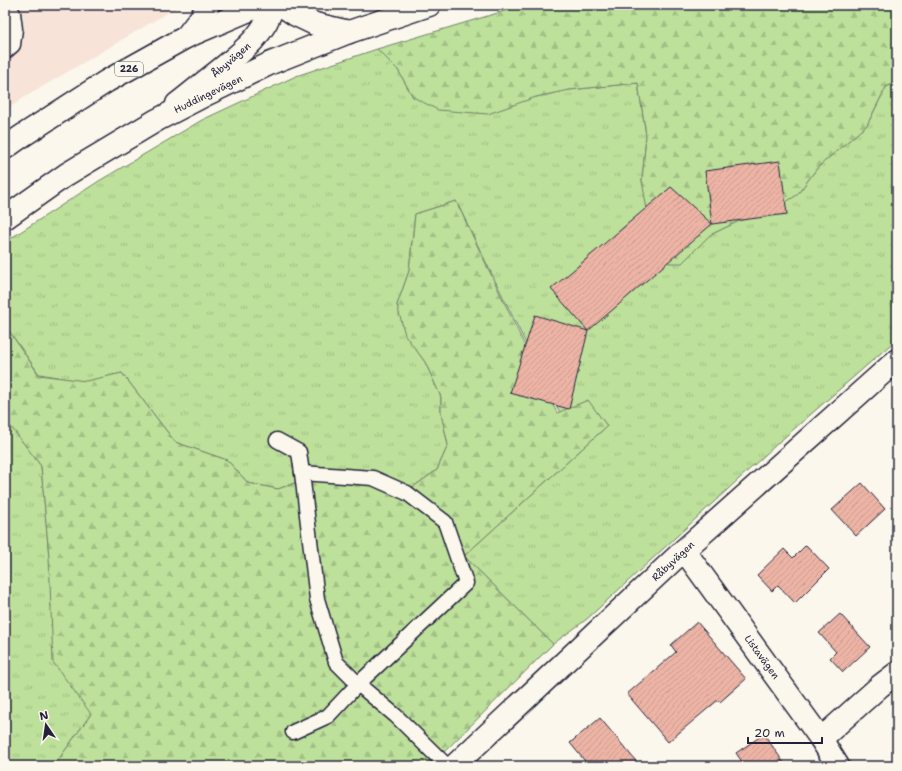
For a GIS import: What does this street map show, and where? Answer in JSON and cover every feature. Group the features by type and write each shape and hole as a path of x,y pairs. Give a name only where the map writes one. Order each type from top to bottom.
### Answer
{"street":[{"path":"186,37 202,16 208,5"},
{"name":"226","path":"5,148 107,81 186,37 261,5"},
{"name":"Åbyvägen","path":"157,120 252,42 271,14 273,5"},
{"path":"281,5 296,15 315,24 349,32"},
{"name":"Huddingevägen","path":"5,218 67,174 157,120 209,93 271,63 349,32 429,5"},
{"name":"Råbyvägen","path":"454,766 684,550 897,360"},
{"name":"Listavägen","path":"684,550 821,738 838,766"},
{"path":"821,738 897,673"}],"lane":[{"path":"5,52 12,45 14,29 13,13 7,5"},
{"path":"277,440 299,452 317,599 336,662 358,684 396,716 446,766"},
{"path":"293,732 328,716 358,684 466,582 445,522 407,493 373,478 302,473"}],"shaded area":[{"path":"5,5 179,5 25,97 5,111"}],"green space":[{"path":"531,5 897,5 897,82 886,87 867,125 818,167 797,195 775,209 743,219 710,235 682,263 669,263 651,232 642,181 646,135 638,83 569,90 536,97 488,114 438,110 413,97 398,70 377,49 511,9"},
{"path":"377,49 398,70 413,97 536,97 569,90 638,83 646,135 642,181 682,263 710,235 797,195 818,167 867,125 886,87 897,82 897,339 778,443 587,619 553,644 464,556 607,426 588,401 560,413 456,201 415,214 409,271 397,305 407,337 425,362 441,397 441,413 448,445 437,470 413,487 380,485 337,468 278,489 248,483 227,460 175,442 122,373 86,382 39,374 5,325 5,242 99,181 202,120 296,76"},
{"path":"456,201 557,413 588,400 607,426 464,556 553,644 430,766 54,766 91,714 53,662 49,557 41,466 5,419 5,325 39,375 86,381 122,373 175,442 227,460 248,483 278,489 337,468 380,485 413,487 437,470 448,445 441,413 441,397 425,362 405,335 397,305 409,271 415,214"},
{"path":"5,419 41,466 49,557 91,714 54,766 5,766"}],"building":[{"path":"780,161 787,214 712,224 705,171"},
{"path":"671,187 712,224 588,331 551,289"},
{"path":"535,315 588,331 569,409 510,393"},
{"path":"862,483 885,509 856,536 832,510"},
{"path":"806,545 829,569 795,603 778,585 772,591 757,575 784,549 793,558"},
{"path":"840,614 870,647 843,672 830,658 836,652 819,633"},
{"path":"697,622 746,679 720,702 718,700 668,742 627,694 676,652 671,645"},
{"path":"600,718 640,766 589,766 570,743"},
{"path":"764,734 786,766 745,766 736,753"}]}
